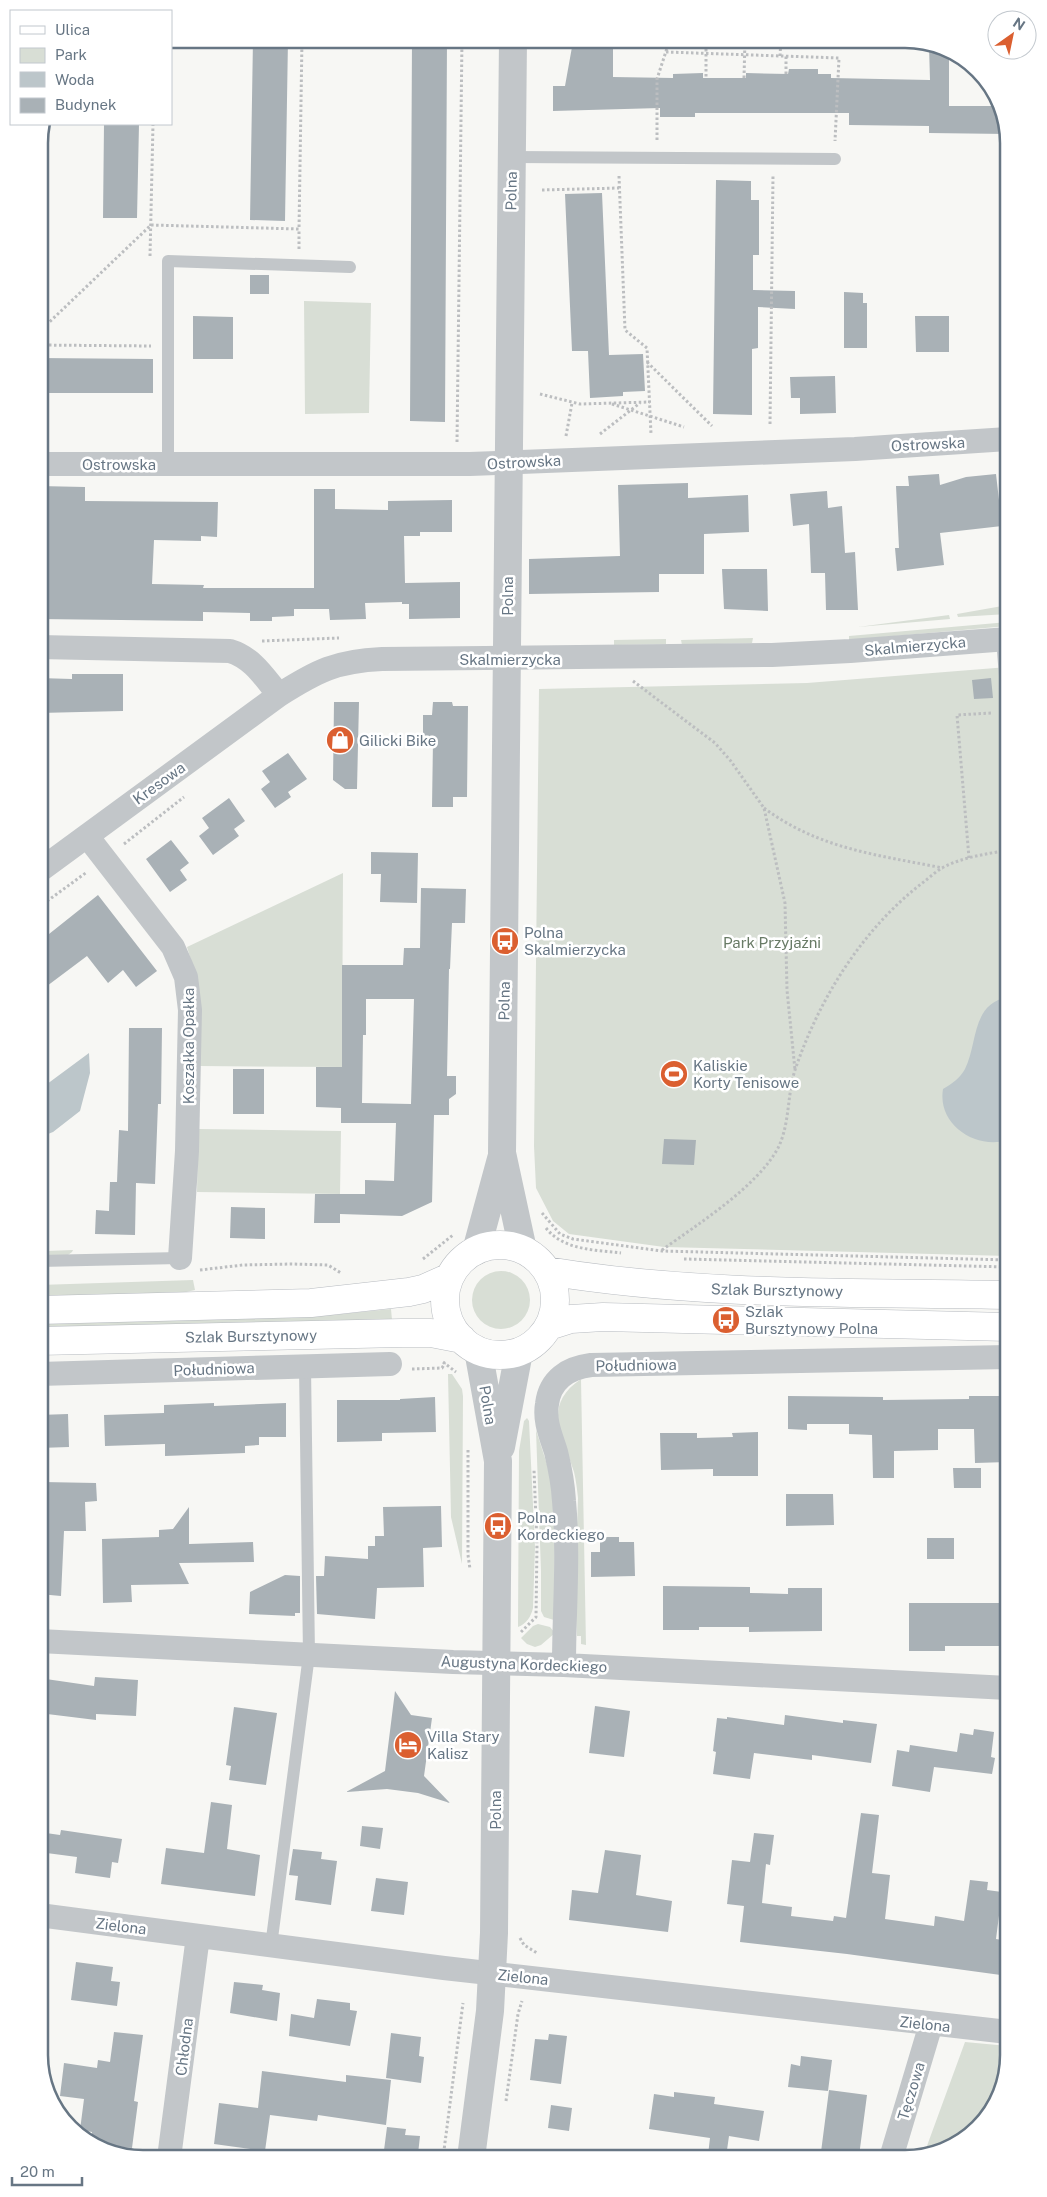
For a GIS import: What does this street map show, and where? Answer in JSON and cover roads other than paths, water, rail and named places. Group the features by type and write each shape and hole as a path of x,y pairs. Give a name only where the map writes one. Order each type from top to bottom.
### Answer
{"main road":[{"path":"467,1241 491,1246 506,1245 523,1250 536,1258 547,1271 553,1284 554,1312 549,1326 531,1346 519,1352 505,1355 466,1351 452,1326 446,1310 446,1293 450,1277 457,1266 467,1241"},
{"name":"Szlak Bursztynowy","path":"547,1271 608,1281 684,1287 1000,1295"},
{"name":"Szlak Bursztynowy","path":"48,1310 311,1303 409,1292 423,1289 450,1277"},
{"name":"Szlak Bursztynowy","path":"549,1326 571,1319 604,1317 1000,1327"},
{"name":"Szlak Bursztynowy","path":"48,1341 430,1333 466,1351"}],"street":[{"name":"Polna","path":"512,48 502,1153 523,1250"},
{"name":"Ostrowska","path":"48,464 457,464 855,448 1000,439"},
{"name":"Skalmierzycka","path":"279,695 309,676 342,663 382,659 772,655 1000,639"},
{"path":"48,647 230,651 247,658 254,664 279,695"},
{"name":"Kresowa","path":"48,865 279,695"},
{"name":"Koszałka Opałka","path":"87,836 173,948 186,976 190,993 187,1152 188,1264"},
{"name":"Polna","path":"467,1241 502,1153"},
{"name":"Polna","path":"466,1351 498,1461"},
{"name":"Polna","path":"472,2149 493,1974 498,1461 519,1352"},
{"name":"Południowa","path":"564,1665 564,1500 559,1466 546,1418 547,1403 551,1390 557,1379 567,1371 591,1365 1000,1357"},
{"name":"Południowa","path":"48,1374 390,1364"},
{"name":"Augustyna Kordeckiego","path":"48,1641 309,1655 496,1652 564,1665 1000,1688"},
{"name":"Zielona","path":"48,1916 493,1974 1000,2031"},
{"name":"Chłodna","path":"170,2149 198,1936"},
{"name":"Tęczowa","path":"893,2150 931,2024"}],"lane":[{"path":"512,157 834,159"},
{"path":"168,464 168,261 350,267"},
{"path":"48,1262 188,1264"},
{"path":"271,1946 309,1655 305,1367"}],"water":[{"path":"1000,1000 1000,1141 996,1142 972,1138 952,1124 946,1114 943,1102 943,1089 956,1080 965,1069 977,1026 988,1008"},
{"path":"89,1053 90,1073 80,1111 48,1134 48,1083"}],"place":[{"name":"Gilicki Bike","path":"340,740"},
{"name":"Polna Skalmierzycka","path":"505,941"},
{"name":"Kaliskie Korty Tenisowe","path":"674,1074"},
{"name":"Szlak Bursztynowy Polna","path":"726,1320"},
{"name":"Polna Kordeckiego","path":"498,1526"},
{"name":"Villa Stary Kalisz","path":"408,1745"}],"park label":[{"name":"Park Przyjaźni","path":"772,942"}]}
